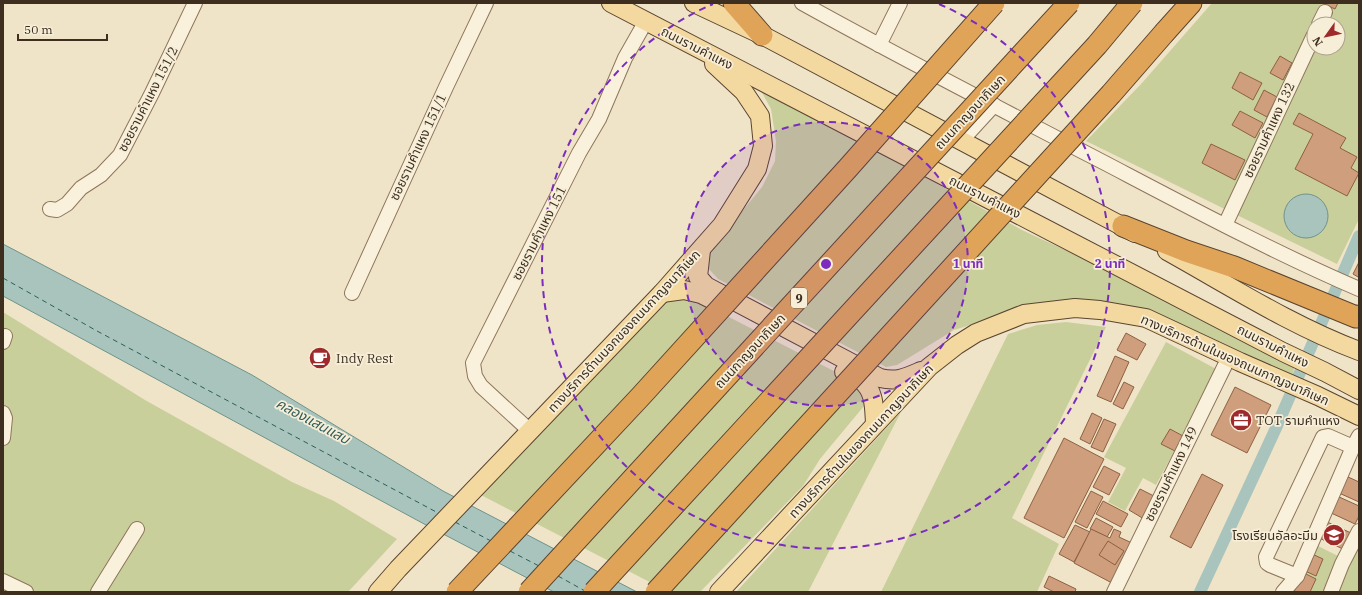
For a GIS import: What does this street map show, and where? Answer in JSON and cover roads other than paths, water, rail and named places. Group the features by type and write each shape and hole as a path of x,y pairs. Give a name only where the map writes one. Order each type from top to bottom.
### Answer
{"highway":[{"path":"734,3 762,35"},
{"path":"457,592 652,384 848,168 994,3"},
{"name":"ถนนกาญจนาภิเษก","path":"529,592 1069,3"},
{"path":"594,592 1097,45 1132,3"},
{"path":"656,592 1106,100 1191,3"},
{"path":"1123,226 1186,251 1234,267 1357,317"}],"main road":[{"name":"ถนนรามคำแหง","path":"611,3 1359,390"},
{"path":"694,3 762,35 1123,226 1296,323 1340,344 1359,351"},
{"name":"ทางบริการด้านนอกของถนนกาญจนาภิเษก","path":"378,592 398,569 662,293 701,250 722,225 757,169 763,146 760,116 744,92 697,48"},
{"path":"701,250 698,277 706,286 880,378 890,381 904,379 928,367"},
{"path":"662,293 684,290 701,294 862,382 870,391 874,402 875,423"},
{"name":"ทางบริการด้านในของถนนกาญจนาภิเษก","path":"719,592 928,367 976,333 1024,314 1075,308 1100,310 1146,318 1359,416"}],"street":[{"name":"ซอยรามคำแหง 151/2","path":"50,209 56,210 67,204 81,188 101,174 120,155 152,93 195,3"},
{"name":"ซอยรามคำแหง 151/1","path":"352,292 486,3"},
{"path":"802,3 879,45 1225,225 1320,272 1359,289"},
{"path":"879,45 900,3"},
{"name":"ซอยรามคำแหง 151","path":"530,431 481,386 475,376 473,363 579,153 599,119 625,58 646,22"},
{"name":"ซอยรามคำแหง 132","path":"1225,225 1306,52"},
{"path":"961,141 994,105"},
{"name":"ซอยรามคำแหง 149","path":"1114,592 1229,357"},
{"path":"3,413 5,418 3,438"},
{"path":"1283,592 1297,576 1356,441 1328,436 1323,437 1266,557 1267,562 1270,565 1297,576"},
{"path":"98,592 137,529"},
{"path":"1331,592 1342,564 1359,531"},
{"path":"3,581 26,592"}],"water":[{"path":"1302,194 1310,194 1322,200 1328,212 1328,220 1322,232 1310,238 1302,238 1290,232 1284,220 1284,212 1290,200"},
{"name":"คลองแสนแสบ","path":"3,244 252,375 443,491 637,592 554,592 426,525 3,296"}],"waterway":[{"path":"1200,592 1276,428 1359,236"}],"place":[{"name":"Indy Rest","path":"320,358"},
{"name":"TOT รามคำแหง","path":"1241,420"},
{"name":"โรงเรียนอัลอะมีม","path":"1334,535"}]}
